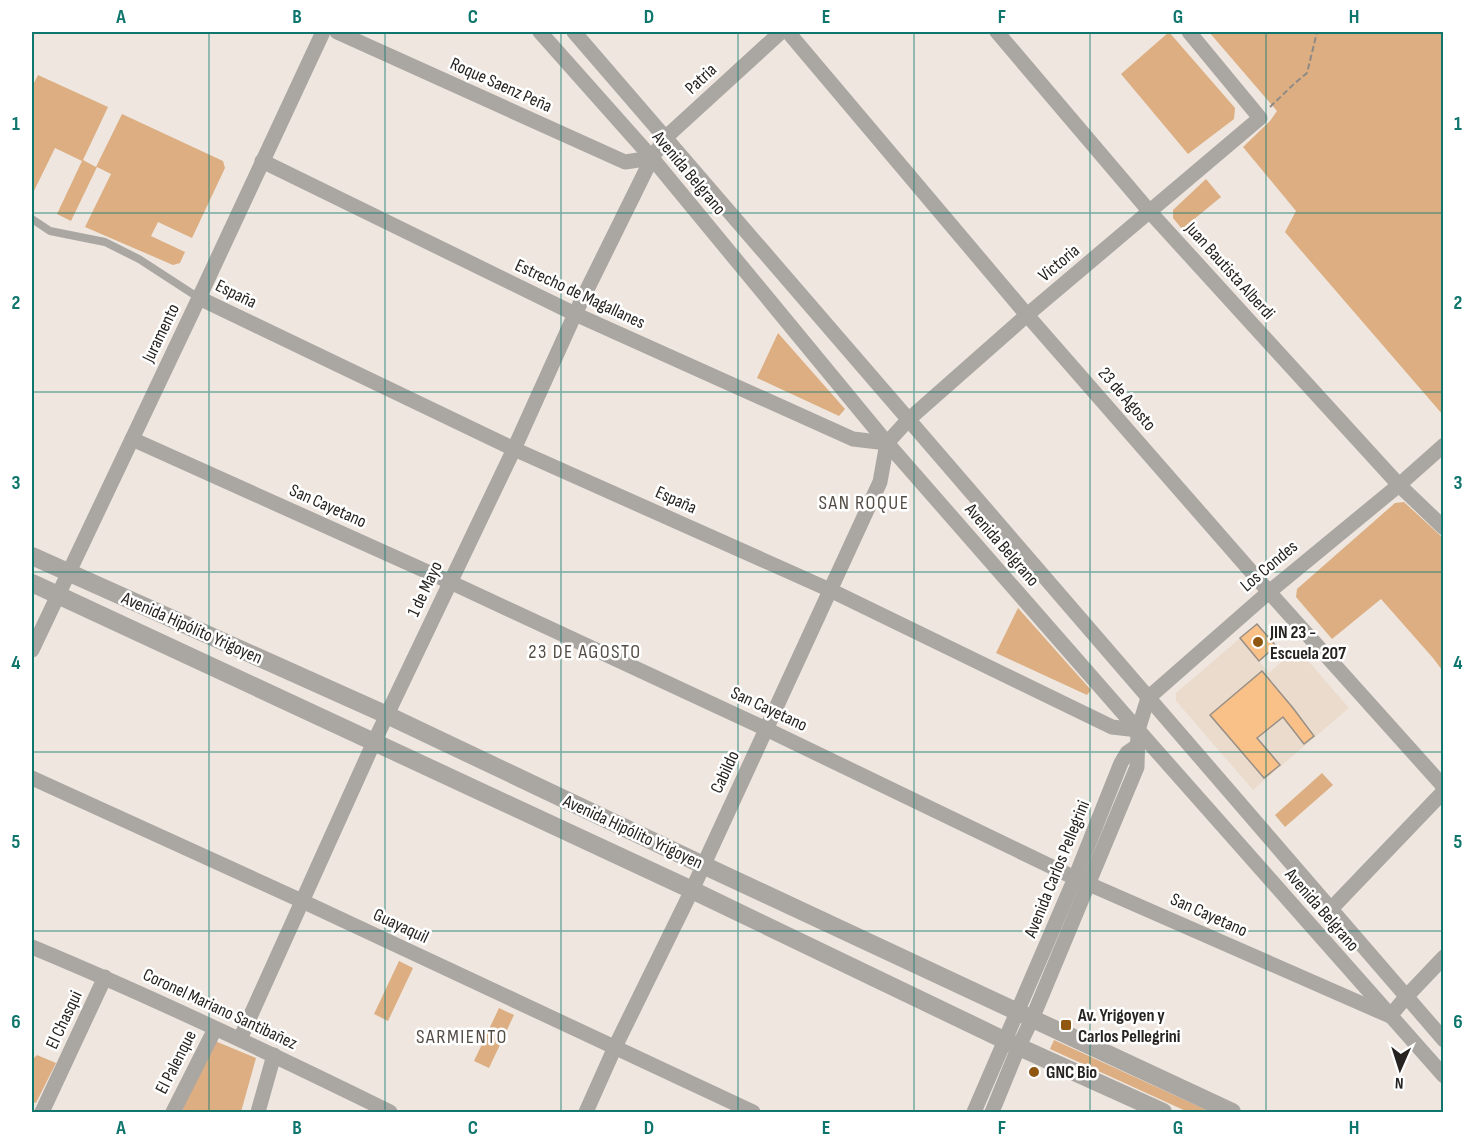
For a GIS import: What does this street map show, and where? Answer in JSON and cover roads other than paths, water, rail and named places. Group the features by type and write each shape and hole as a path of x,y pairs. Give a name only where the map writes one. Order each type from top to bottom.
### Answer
{"street":[{"name":"Juramento","path":"32,650 323,32"},
{"name":"Roque Saenz Peña","path":"337,32 625,162 652,158"},
{"name":"Avenida Belgrano","path":"540,32 652,158 887,443 1443,1076"},
{"name":"Avenida Belgrano","path":"574,32 1443,1040"},
{"name":"Patria","path":"652,158 665,138 781,32"},
{"name":"23 de Agosto","path":"788,32 1027,315 1443,789"},
{"name":"Juan Bautista Alberdi","path":"997,32 1150,212 1399,484 1443,528"},
{"name":"Victoria","path":"887,443 908,420 1027,315 1260,118 1190,32"},
{"name":"1 de Mayo","path":"240,1039 374,742 514,449 575,314 652,158"},
{"name":"Estrecho de Magallanes","path":"262,161 575,314 853,439 887,443"},
{"name":"España","path":"199,298 514,449 830,590 1112,727 1138,730"},
{"name":"San Cayetano","path":"132,439 450,582 766,729 1082,881 1390,1016"},
{"name":"Cabildo","path":"585,1113 692,890 880,482 887,443"},
{"name":"Los Condes","path":"1148,698 1443,445"},
{"name":"Avenida Hipólito Yrigoyen","path":"32,556 387,715 1232,1113"},
{"name":"Avenida Hipólito Yrigoyen","path":"32,583 692,890 1013,1044 1163,1113"},
{"path":"1138,730 1148,698"},
{"name":"Avenida Carlos Pellegrini","path":"1013,1044 1082,881 1121,763 1127,753 1137,746 1138,730"},
{"name":"Guayaquil","path":"32,778 302,901 753,1113"},
{"path":"1330,910 1443,789"},
{"name":"Coronel Mariano Santibañez","path":"32,947 105,977 240,1039 390,1113"},
{"path":"1390,1016 1443,957"},
{"name":"El Chasqui","path":"42,1113 105,977"},
{"name":"El Palenque","path":"173,1113 215,1029"},
{"path":"974,1113 1013,1044"},
{"path":"992,1113 1013,1044"},
{"path":"258,1113 274,1055"}],"lane":[{"path":"32,219 50,231 105,242 139,259 199,298"}],"place":[{"name":"JIN 23 - Escuela 207","path":"1258,642"},
{"name":"Av. Yrigoyen y Carlos Pellegrini","path":"1066,1025"},
{"name":"GNC Bio","path":"1034,1072"}],"district":[{"name":"SAN ROQUE","path":"864,503"},
{"name":"23 DE AGOSTO","path":"585,652"},
{"name":"SARMIENTO","path":"462,1037"}]}
